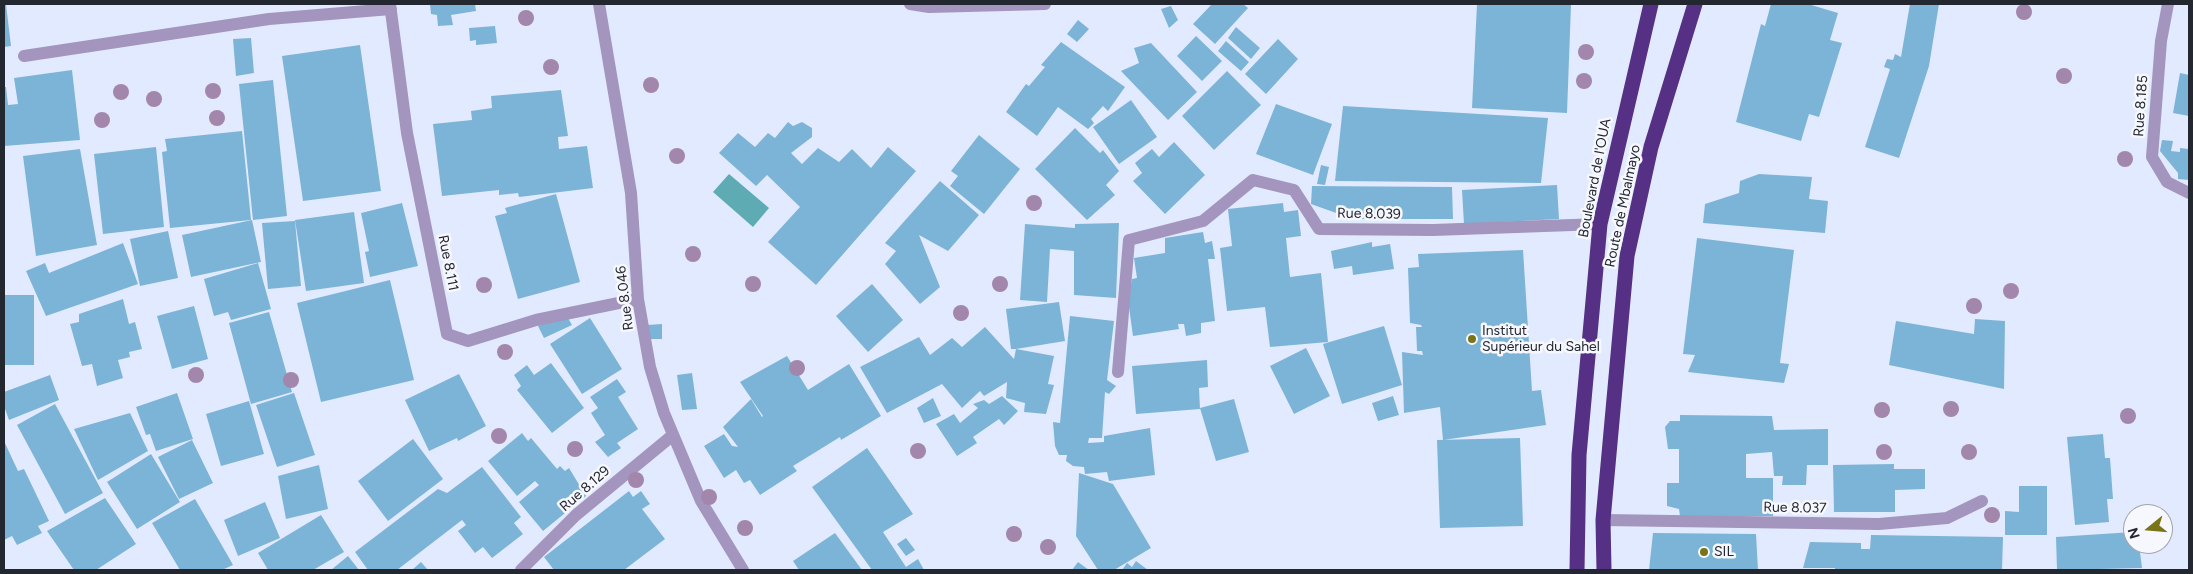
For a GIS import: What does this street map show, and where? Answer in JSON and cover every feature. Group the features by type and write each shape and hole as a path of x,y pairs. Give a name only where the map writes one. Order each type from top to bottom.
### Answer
{"highway":[{"name":"Boulevard de l'OUA","path":"1577,570 1579,455 1600,224 1651,4"},
{"name":"Route de Mbalmayo","path":"1604,570 1603,520 1627,256 1651,147 1695,4"}],"street":[{"name":"Rue 8.046","path":"599,4 631,193 638,299 650,367 673,435 701,501 743,570"},
{"path":"910,4 912,6 930,7 1045,4"},
{"name":"Rue 8.185","path":"2168,4 2161,40 2152,157 2167,182 2189,193"},
{"name":"Rue 8.111","path":"391,6 407,133 447,334 468,341 536,320 638,299"},
{"path":"24,56 269,19 391,6"},
{"name":"Rue 8.039","path":"1118,372 1129,240 1203,221 1253,180 1294,190 1319,229 1433,230 1600,224"},
{"name":"Rue 8.129","path":"520,570 576,515 673,435"},
{"name":"Rue 8.037","path":"1603,520 1879,524 1947,518 1982,501"}],"shaded area":[{"path":"729,174 769,208 753,227 713,192"}],"building":[{"path":"4,4 6,4 11,46 4,47"},
{"path":"430,4 475,4 476,11 451,15 453,25 438,26 437,15 431,14"},
{"path":"1212,4 1243,4 1248,8 1215,44 1193,24"},
{"path":"1477,4 1571,5 1567,113 1472,108"},
{"path":"1771,4 1808,4 1838,13 1830,40 1842,43 1819,117 1809,114 1801,141 1736,122 1761,24 1765,26"},
{"path":"1910,4 1939,4 1929,66 1899,158 1865,147 1890,69 1884,67 1887,59 1893,60 1895,54 1901,57"},
{"path":"1171,6 1178,20 1169,28 1161,9"},
{"path":"1078,20 1089,29 1077,42 1067,34"},
{"path":"495,26 497,43 476,45 476,40 470,41 469,28"},
{"path":"1236,27 1260,48 1251,59 1228,38"},
{"path":"1196,36 1222,61 1202,81 1177,56"},
{"path":"251,38 254,73 236,76 233,39"},
{"path":"1278,39 1298,59 1266,94 1245,74"},
{"path":"1226,41 1249,62 1241,71 1218,51"},
{"path":"1061,42 1125,87 1108,111 1103,106 1091,119 1094,123 1088,129 1058,107 1037,136 1006,112 1026,84 1029,86 1045,67 1041,65"},
{"path":"1151,43 1197,92 1168,120 1121,71 1139,63 1134,48"},
{"path":"360,45 381,191 303,201 282,56"},
{"path":"72,70 80,140 4,146 4,87 6,87 8,105 18,104 14,78"},
{"path":"1227,71 1261,105 1214,150 1182,116"},
{"path":"2180,73 2189,75 2189,116 2173,113"},
{"path":"273,80 287,216 253,220 239,84"},
{"path":"561,90 568,136 558,137 559,149 587,146 593,188 519,197 518,193 499,195 499,190 442,196 433,124 472,120 471,111 492,108 491,96"},
{"path":"1131,100 1157,137 1119,164 1093,127"},
{"path":"1276,104 1332,124 1313,175 1256,154"},
{"path":"1343,106 1548,118 1541,183 1335,181"},
{"path":"788,122 793,126 802,122 812,128 812,137 791,153 802,164 818,148 839,162 852,149 871,168 888,147 916,171 816,285 768,242 800,207 767,175 756,186 719,153 738,133 755,147 768,133 775,138"},
{"path":"1075,128 1100,153 1103,150 1119,171 1106,185 1115,195 1087,220 1035,169"},
{"path":"242,131 251,220 170,228 162,152 167,151 165,139"},
{"path":"979,135 1020,169 984,214 950,186 958,176 951,171"},
{"path":"2162,140 2173,141 2171,151 2180,152 2180,148 2189,149 2189,180 2178,179 2178,173 2160,151"},
{"path":"1174,142 1205,175 1165,214 1133,181 1142,173 1135,163 1152,149 1159,157"},
{"path":"156,147 164,227 103,234 94,154"},
{"path":"80,149 97,245 36,256 23,156"},
{"path":"1321,165 1329,167 1325,185 1317,184"},
{"path":"1759,174 1812,177 1809,199 1828,201 1825,233 1703,223 1705,204 1739,193 1740,181"},
{"path":"940,181 979,215 948,251 919,235 940,287 920,304 885,264 896,251 885,243"},
{"path":"1557,185 1559,219 1464,224 1462,190"},
{"path":"1312,186 1452,187 1453,219 1353,219 1311,204"},
{"path":"556,194 580,282 518,299 495,216 507,213 505,208"},
{"path":"402,203 418,266 370,277 365,252 369,251 361,213"},
{"path":"1283,203 1284,212 1298,210 1301,236 1286,238 1290,277 1321,273 1328,342 1270,347 1265,307 1227,311 1220,248 1232,246 1228,209"},
{"path":"354,212 364,283 306,291 295,220"},
{"path":"252,220 261,262 191,277 182,235"},
{"path":"295,221 301,286 268,289 262,223"},
{"path":"1119,223 1116,298 1074,295 1074,251 1050,249 1047,302 1020,300 1025,224 1075,228 1075,224"},
{"path":"168,231 178,278 140,286 130,239"},
{"path":"1203,232 1205,243 1212,241 1215,259 1208,259 1215,321 1201,323 1201,333 1186,336 1184,324 1178,324 1179,329 1133,336 1128,300 1132,279 1137,278 1134,258 1165,253 1165,238"},
{"path":"1697,238 1794,250 1780,363 1789,364 1784,383 1688,372 1695,355 1683,354"},
{"path":"1372,242 1372,247 1390,244 1394,269 1353,275 1352,266 1334,269 1331,251"},
{"path":"123,243 138,284 46,316 26,271 45,263 49,273"},
{"name":"Institut Supérieur du Sahel","path":"1523,250 1532,391 1541,390 1546,425 1443,440 1440,407 1404,413 1402,352 1423,355 1422,351 1417,351 1416,327 1422,327 1421,325 1410,323 1408,268 1419,267 1418,254"},
{"path":"258,263 271,309 231,320 228,312 214,316 204,279"},
{"path":"390,280 414,380 321,402 297,303"},
{"path":"872,284 903,320 868,352 836,316"},
{"path":"4,295 34,295 34,365 4,365"},
{"path":"123,299 129,324 135,322 142,349 129,352 130,357 118,360 123,378 97,386 92,364 82,366 70,324 79,322 79,314"},
{"path":"1059,302 1065,341 1011,349 1006,309"},
{"path":"194,306 208,359 172,369 157,316"},
{"path":"269,312 292,392 251,404 229,323"},
{"path":"565,313 572,325 544,338 538,326"},
{"path":"1070,316 1114,321 1107,380 1116,386 1109,394 1105,392 1102,438 1089,438 1088,443 1104,442 1104,436 1150,428 1155,475 1109,481 1107,472 1085,474 1084,467 1073,466 1066,461 1067,455 1059,455 1055,446 1053,422 1060,423"},
{"path":"590,318 622,369 582,394 550,344"},
{"path":"1975,319 2005,321 2004,389 1889,365 1896,321 1974,334"},
{"path":"662,324 662,339 648,339 647,325"},
{"path":"1384,326 1402,385 1342,404 1323,344"},
{"path":"985,327 1014,359 1016,349 1054,356 1048,384 1054,385 1046,414 1024,412 1025,403 1006,398 1007,382 984,396 980,391 962,408 942,384 887,413 860,367 919,337 930,355 952,338 962,347"},
{"path":"1306,348 1330,396 1294,414 1270,366"},
{"path":"787,356 808,390 849,364 881,416 841,440 840,437 793,466 797,471 760,495 750,480 744,483 736,470 724,478 704,446 724,434 732,446 738,447 723,427 751,399 763,416 740,382"},
{"path":"1207,360 1208,387 1199,388 1200,409 1136,414 1132,366"},
{"path":"551,363 584,408 552,433 517,390 521,386 514,375 527,365 534,375"},
{"path":"692,373 697,409 682,410 677,375"},
{"path":"459,374 486,426 458,441 457,438 429,451 405,400"},
{"path":"50,375 59,400 9,420 4,406 4,392"},
{"path":"617,379 626,392 618,397 638,429 617,443 621,448 608,457 595,442 605,435 591,413 598,408 590,397"},
{"path":"177,393 193,439 156,451 150,434 146,435 136,407"},
{"path":"294,393 315,455 277,467 256,405"},
{"path":"1002,396 1018,411 1004,425 999,419 973,437 977,443 957,456 936,424 954,414 960,423 978,408 973,404 984,400 989,404"},
{"path":"1393,396 1399,415 1378,421 1372,403"},
{"path":"933,398 941,416 924,423 917,408"},
{"path":"1234,399 1249,452 1216,461 1200,408"},
{"path":"249,401 264,454 221,466 206,414"},
{"path":"55,404 103,493 65,514 17,425"},
{"path":"130,413 148,451 98,480 74,429"},
{"path":"1680,415 1772,416 1774,430 1828,429 1828,465 1807,465 1806,485 1782,485 1783,476 1774,476 1772,452 1746,454 1746,478 1773,478 1773,516 1680,516 1679,509 1667,506 1667,483 1679,483 1679,449 1668,449 1665,427 1670,421 1680,421"},
{"path":"522,433 528,441 531,438 557,469 560,466 565,471 569,468 586,496 543,531 519,502 539,485 535,481 517,496 488,461"},
{"path":"2103,434 2105,458 2110,458 2113,499 2107,499 2109,522 2075,525 2067,437"},
{"path":"1520,438 1523,526 1440,528 1437,440"},
{"path":"413,439 443,479 388,521 358,481"},
{"path":"192,440 213,483 179,499 158,457"},
{"path":"4,441 18,471 24,469 49,521 38,526 42,533 17,545 12,536 4,540"},
{"path":"867,448 913,514 883,532 906,567 918,559 924,570 872,570 812,487"},
{"path":"151,454 180,502 137,529 107,482"},
{"path":"1894,464 1894,469 1925,469 1925,489 1895,490 1895,512 1834,512 1833,465"},
{"path":"319,465 328,509 286,519 278,476"},
{"path":"482,467 521,517 514,523 523,534 492,558 483,547 475,553 458,531 466,525 462,520 397,570 368,570 355,552 438,489 447,493"},
{"path":"1079,473 1113,484 1151,548 1114,570 1098,570 1076,536"},
{"path":"2019,486 2047,486 2047,535 2005,535 2005,511 2019,512"},
{"path":"629,491 633,497 641,491 650,504 642,509 665,539 624,570 554,570 544,557"},
{"path":"105,498 136,544 96,570 74,570 47,531"},
{"path":"195,499 233,565 222,570 180,570 152,523"},
{"path":"265,502 280,538 238,556 224,520"},
{"path":"321,515 344,552 313,570 268,570 258,553"},
{"path":"835,533 862,570 799,570 793,561"},
{"name":"SIL","path":"1653,533 1756,534 1758,570 1649,570"},
{"path":"2123,533 2123,554 2140,554 2142,568 2057,570 2056,537"},
{"path":"1871,535 2003,537 2002,570 1835,570 1835,568 1803,568 1810,542 1861,543 1861,549 1870,549"},
{"path":"906,538 915,550 906,556 897,544"},
{"path":"348,556 359,570 331,570"},
{"path":"1136,561 1148,570 1122,570 1127,563 1132,567"},
{"path":"421,562 428,570 412,570"},
{"path":"1078,562 1089,570 1072,570"}],"place":[{"name":"Institut Supérieur du Sahel","path":"1472,339"},
{"name":"SIL","path":"1704,552"}]}
